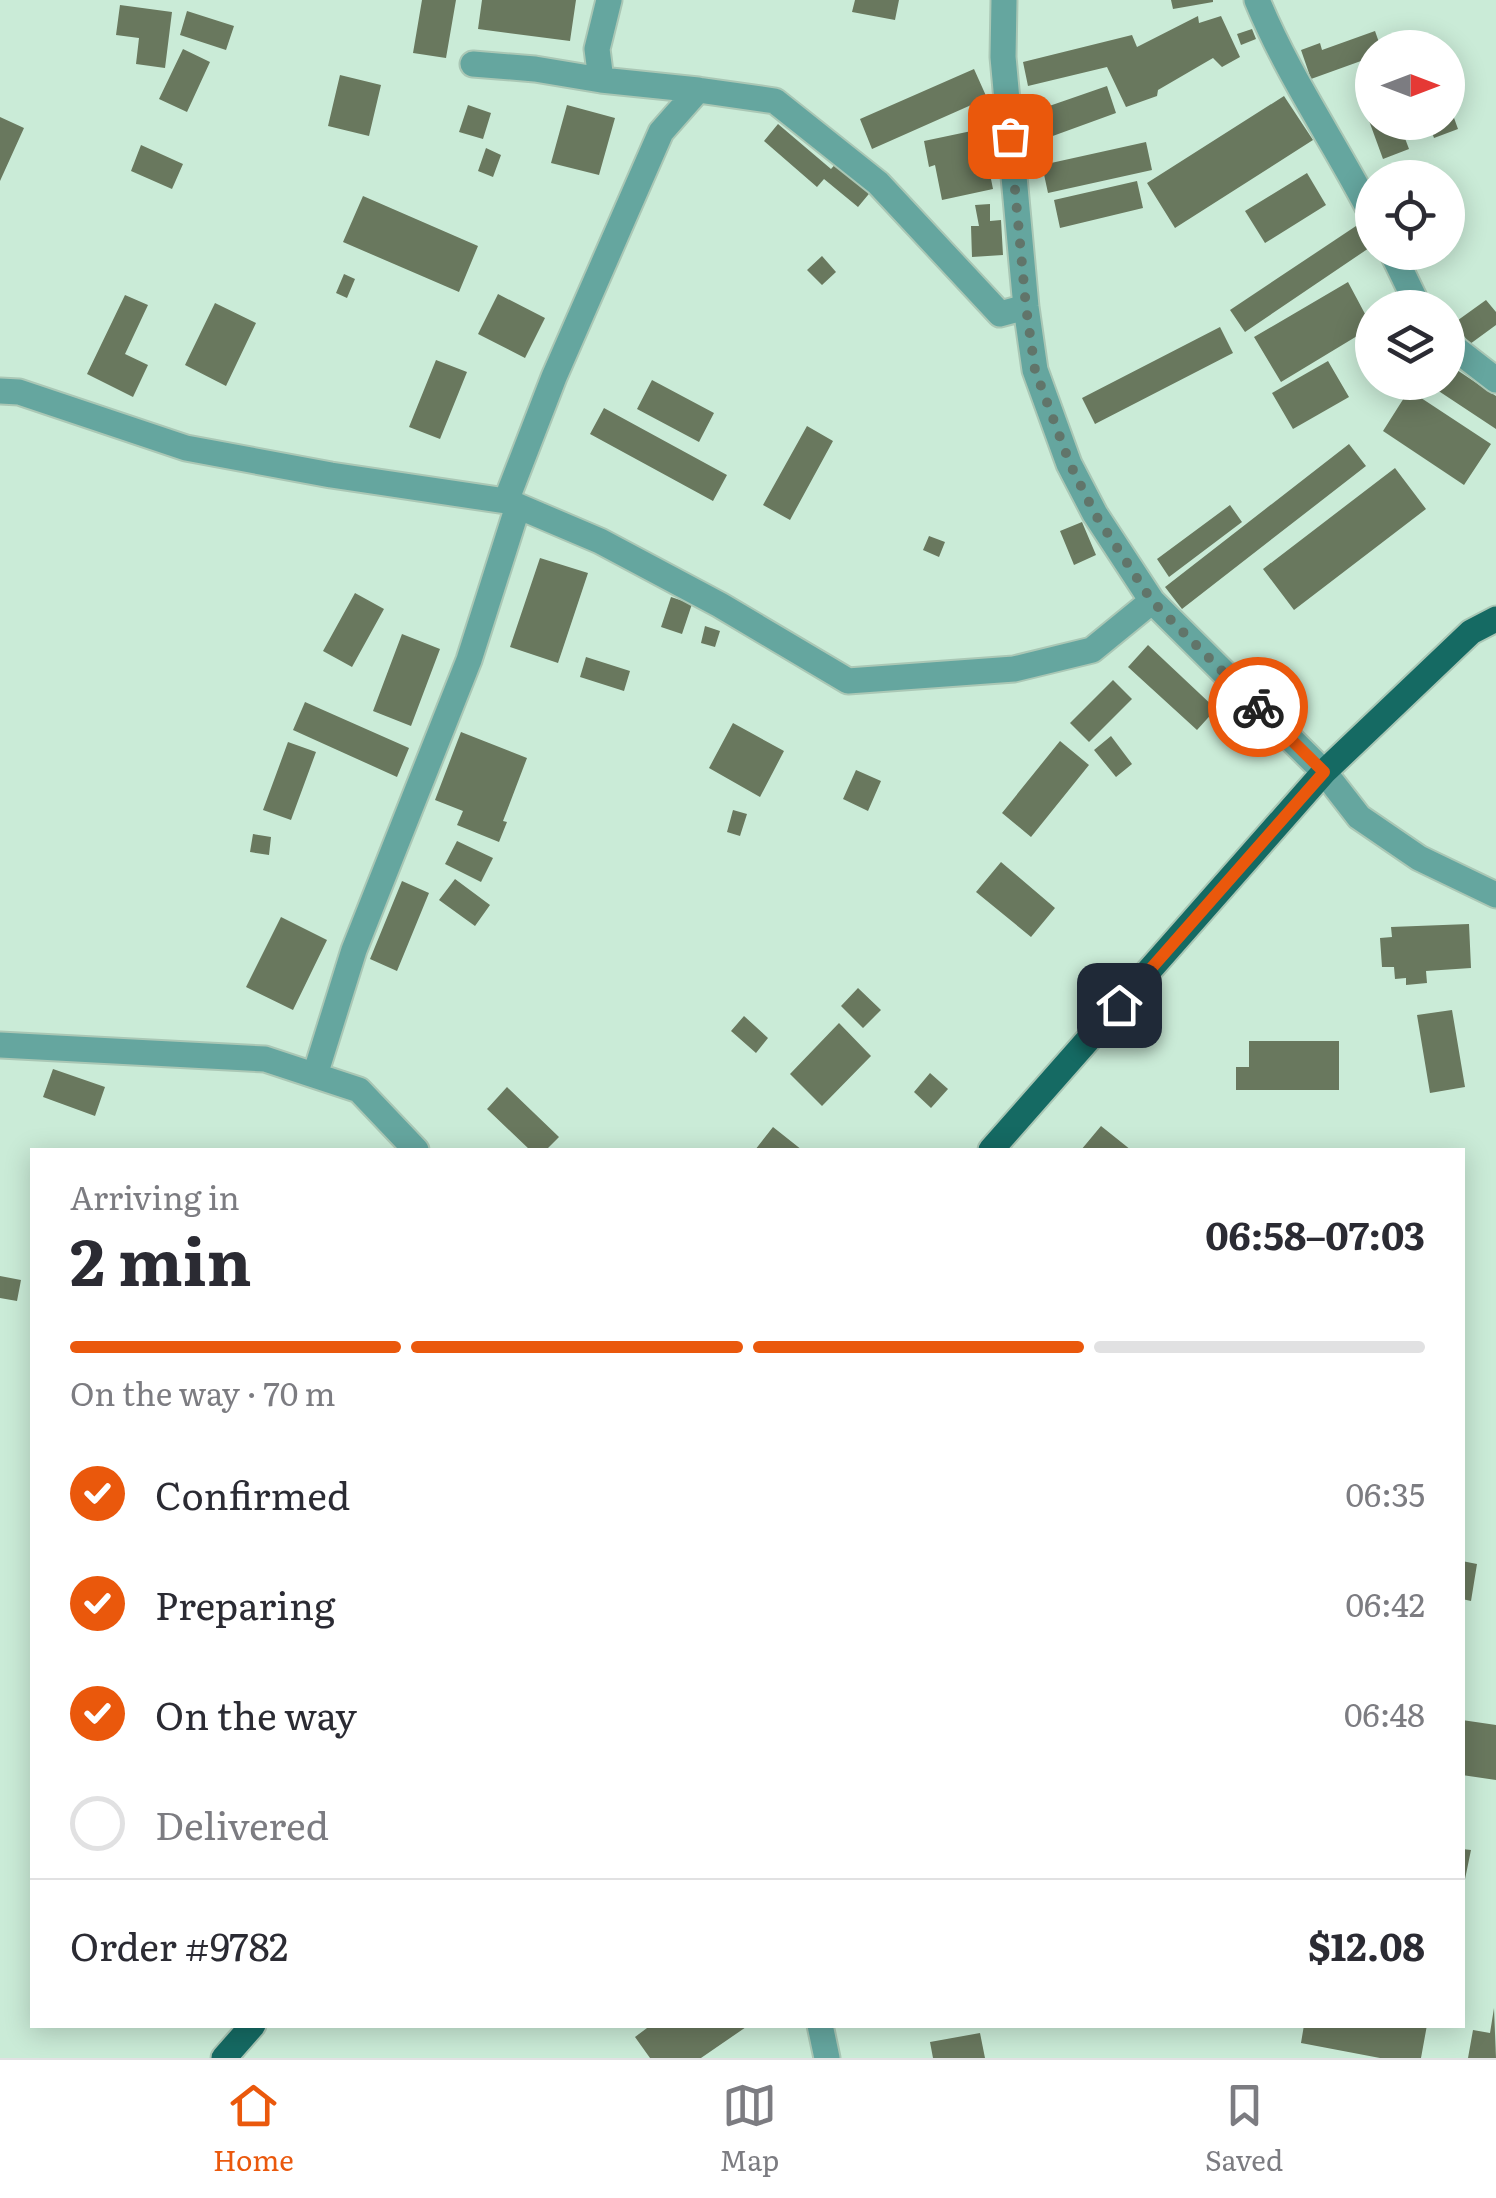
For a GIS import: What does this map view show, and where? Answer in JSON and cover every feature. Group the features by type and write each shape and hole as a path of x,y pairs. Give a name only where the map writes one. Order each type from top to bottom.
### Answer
{"main road":[{"path":"993,1148 1324,772 1472,632 1496,619"},
{"path":"224,2058 250,2028"}],"street":[{"path":"601,80 597,48 609,0"},
{"path":"1004,0 1003,57 1035,370 1070,464 1095,514 1152,601 1324,772 1359,817 1418,858 1496,894"},
{"path":"1257,0 1315,117 1355,186"},
{"path":"473,64 775,101 878,182 1000,314 1026,307"},
{"path":"315,1076 354,950 468,660 512,504 554,377 661,132 698,90"},
{"path":"1465,356 1496,380"},
{"path":"0,391 19,392 186,448 512,504 600,541 703,596 848,682 1014,670 1092,650 1152,601"},
{"path":"0,1045 265,1059 359,1090 414,1148"},
{"path":"821,2028 828,2058"}],"building":[{"path":"422,0 456,0 446,58 413,53"},
{"path":"482,0 576,0 570,41 478,29"},
{"path":"855,0 899,0 895,20 852,12"},
{"path":"1171,0 1213,0 1213,2 1173,9"},
{"path":"120,5 172,12 165,68 136,64 139,38 116,35"},
{"path":"187,11 234,26 226,50 180,35"},
{"path":"1198,16 1199,23 1221,16 1240,57 1222,67 1213,58 1158,90 1157,96 1126,107 1107,67 1028,86 1023,62 1132,35 1137,47"},
{"path":"1252,29 1256,39 1241,45 1237,34"},
{"path":"1355,38 1355,63 1311,79 1301,50 1320,43 1322,50"},
{"path":"183,49 210,62 187,112 159,99"},
{"path":"974,69 987,98 872,149 860,119"},
{"path":"340,75 381,85 369,136 328,126"},
{"path":"1107,86 1116,113 1039,141 1029,113"},
{"path":"1284,96 1313,140 1175,228 1147,183"},
{"path":"468,105 491,113 483,139 459,132"},
{"path":"567,105 615,118 599,175 551,163"},
{"path":"0,117 24,128 0,181"},
{"path":"778,124 831,169 839,160 873,189 858,207 824,179 817,187 764,141"},
{"path":"981,129 993,189 942,200 935,165 929,167 924,141"},
{"path":"1376,140 1406,140 1409,149 1383,159"},
{"path":"1146,142 1152,170 1048,193 1042,165"},
{"path":"141,145 183,164 172,189 131,171"},
{"path":"486,148 501,155 493,177 478,171"},
{"path":"1307,173 1326,205 1265,243 1245,211"},
{"path":"1137,181 1143,208 1060,228 1054,200"},
{"path":"363,196 478,246 459,292 343,242"},
{"path":"990,204 990,221 1001,220 1003,255 972,257 971,226 979,226 975,205"},
{"path":"1355,227 1355,258 1245,332 1230,310"},
{"path":"822,256 836,272 822,285 807,270"},
{"path":"344,274 355,279 347,298 336,293"},
{"path":"1348,282 1355,295 1355,337 1281,382 1254,337"},
{"path":"498,294 545,318 525,358 478,334"},
{"path":"125,295 148,305 125,354 148,365 133,397 87,374"},
{"path":"1486,300 1496,312 1496,325 1470,344 1465,337 1465,315"},
{"path":"215,303 256,323 226,386 185,365"},
{"path":"1220,327 1233,353 1095,424 1082,398"},
{"path":"436,360 467,372 440,439 409,427"},
{"path":"1328,361 1349,397 1293,429 1272,393"},
{"path":"1465,375 1496,396 1496,429 1452,400 1465,400"},
{"path":"652,380 714,413 699,442 637,409"},
{"path":"1403,400 1424,400 1491,444 1464,485 1383,431"},
{"path":"604,408 727,475 713,501 590,434"},
{"path":"807,426 833,441 790,520 763,505"},
{"path":"1349,444 1366,466 1182,609 1165,587"},
{"path":"1395,468 1426,509 1294,610 1263,569"},
{"path":"1230,505 1242,522 1169,577 1157,559"},
{"path":"1082,522 1096,555 1074,565 1060,531"},
{"path":"929,536 945,542 939,557 923,550"},
{"path":"540,558 588,573 558,663 510,647"},
{"path":"355,593 384,609 352,667 323,651"},
{"path":"671,597 692,604 682,634 661,627"},
{"path":"705,626 720,631 715,647 701,643"},
{"path":"402,634 440,649 411,726 373,711"},
{"path":"1148,645 1216,709 1197,730 1128,667"},
{"path":"586,657 630,671 624,691 580,677"},
{"path":"1113,680 1132,699 1089,742 1070,723"},
{"path":"305,702 409,748 397,777 293,730"},
{"path":"733,723 784,751 760,797 709,768"},
{"path":"461,732 527,758 499,842 457,825 463,811 435,800"},
{"path":"1111,736 1132,764 1116,777 1094,750"},
{"path":"1060,741 1089,765 1031,837 1002,813"},
{"path":"288,742 316,752 291,820 263,810"},
{"path":"856,770 881,781 868,811 843,799"},
{"path":"733,810 747,814 740,836 727,832"},
{"path":"253,834 271,837 269,855 250,852"},
{"path":"457,841 493,858 481,882 445,864"},
{"path":"1001,862 1055,908 1031,937 976,892"},
{"path":"455,879 490,905 475,926 439,900"},
{"path":"402,881 429,893 397,971 370,959"},
{"path":"281,917 327,940 293,1010 246,987"},
{"path":"1469,924 1471,968 1426,971 1427,983 1406,985 1406,978 1395,979 1394,967 1382,967 1380,938 1392,937 1391,927"},
{"path":"858,988 881,1010 863,1028 841,1006"},
{"path":"1452,1010 1465,1087 1430,1093 1417,1015"},
{"path":"744,1016 768,1038 756,1053 731,1031"},
{"path":"839,1023 871,1056 822,1106 790,1074"},
{"path":"1249,1041 1339,1041 1339,1090 1236,1090 1236,1067 1249,1067"},
{"path":"53,1069 105,1087 95,1116 43,1097"},
{"path":"930,1073 948,1089 931,1108 914,1092"},
{"path":"507,1087 559,1137 548,1148 528,1148 487,1109"},
{"path":"1101,1126 1128,1148 1083,1148"},
{"path":"773,1127 799,1148 757,1148"},
{"path":"0,1276 21,1280 17,1301 0,1298"},
{"path":"1465,1562 1477,1564 1471,1601 1465,1600"},
{"path":"1465,1720 1496,1725 1496,1780 1465,1775"},
{"path":"1465,1849 1471,1850 1465,1879"},
{"path":"1494,2008 1496,2058 1468,2058 1473,2030 1490,2033"},
{"path":"647,2028 745,2028 701,2058 650,2058 635,2037"},
{"path":"1304,2028 1426,2028 1421,2058 1380,2058 1301,2043"},
{"path":"980,2033 985,2058 933,2058 930,2042"}],"way so far":[{"path":"1010,136 1035,370 1070,464 1095,514 1152,601 1258,707"}],"route":[{"path":"1119,1005 1324,772 1258,707"}]}
